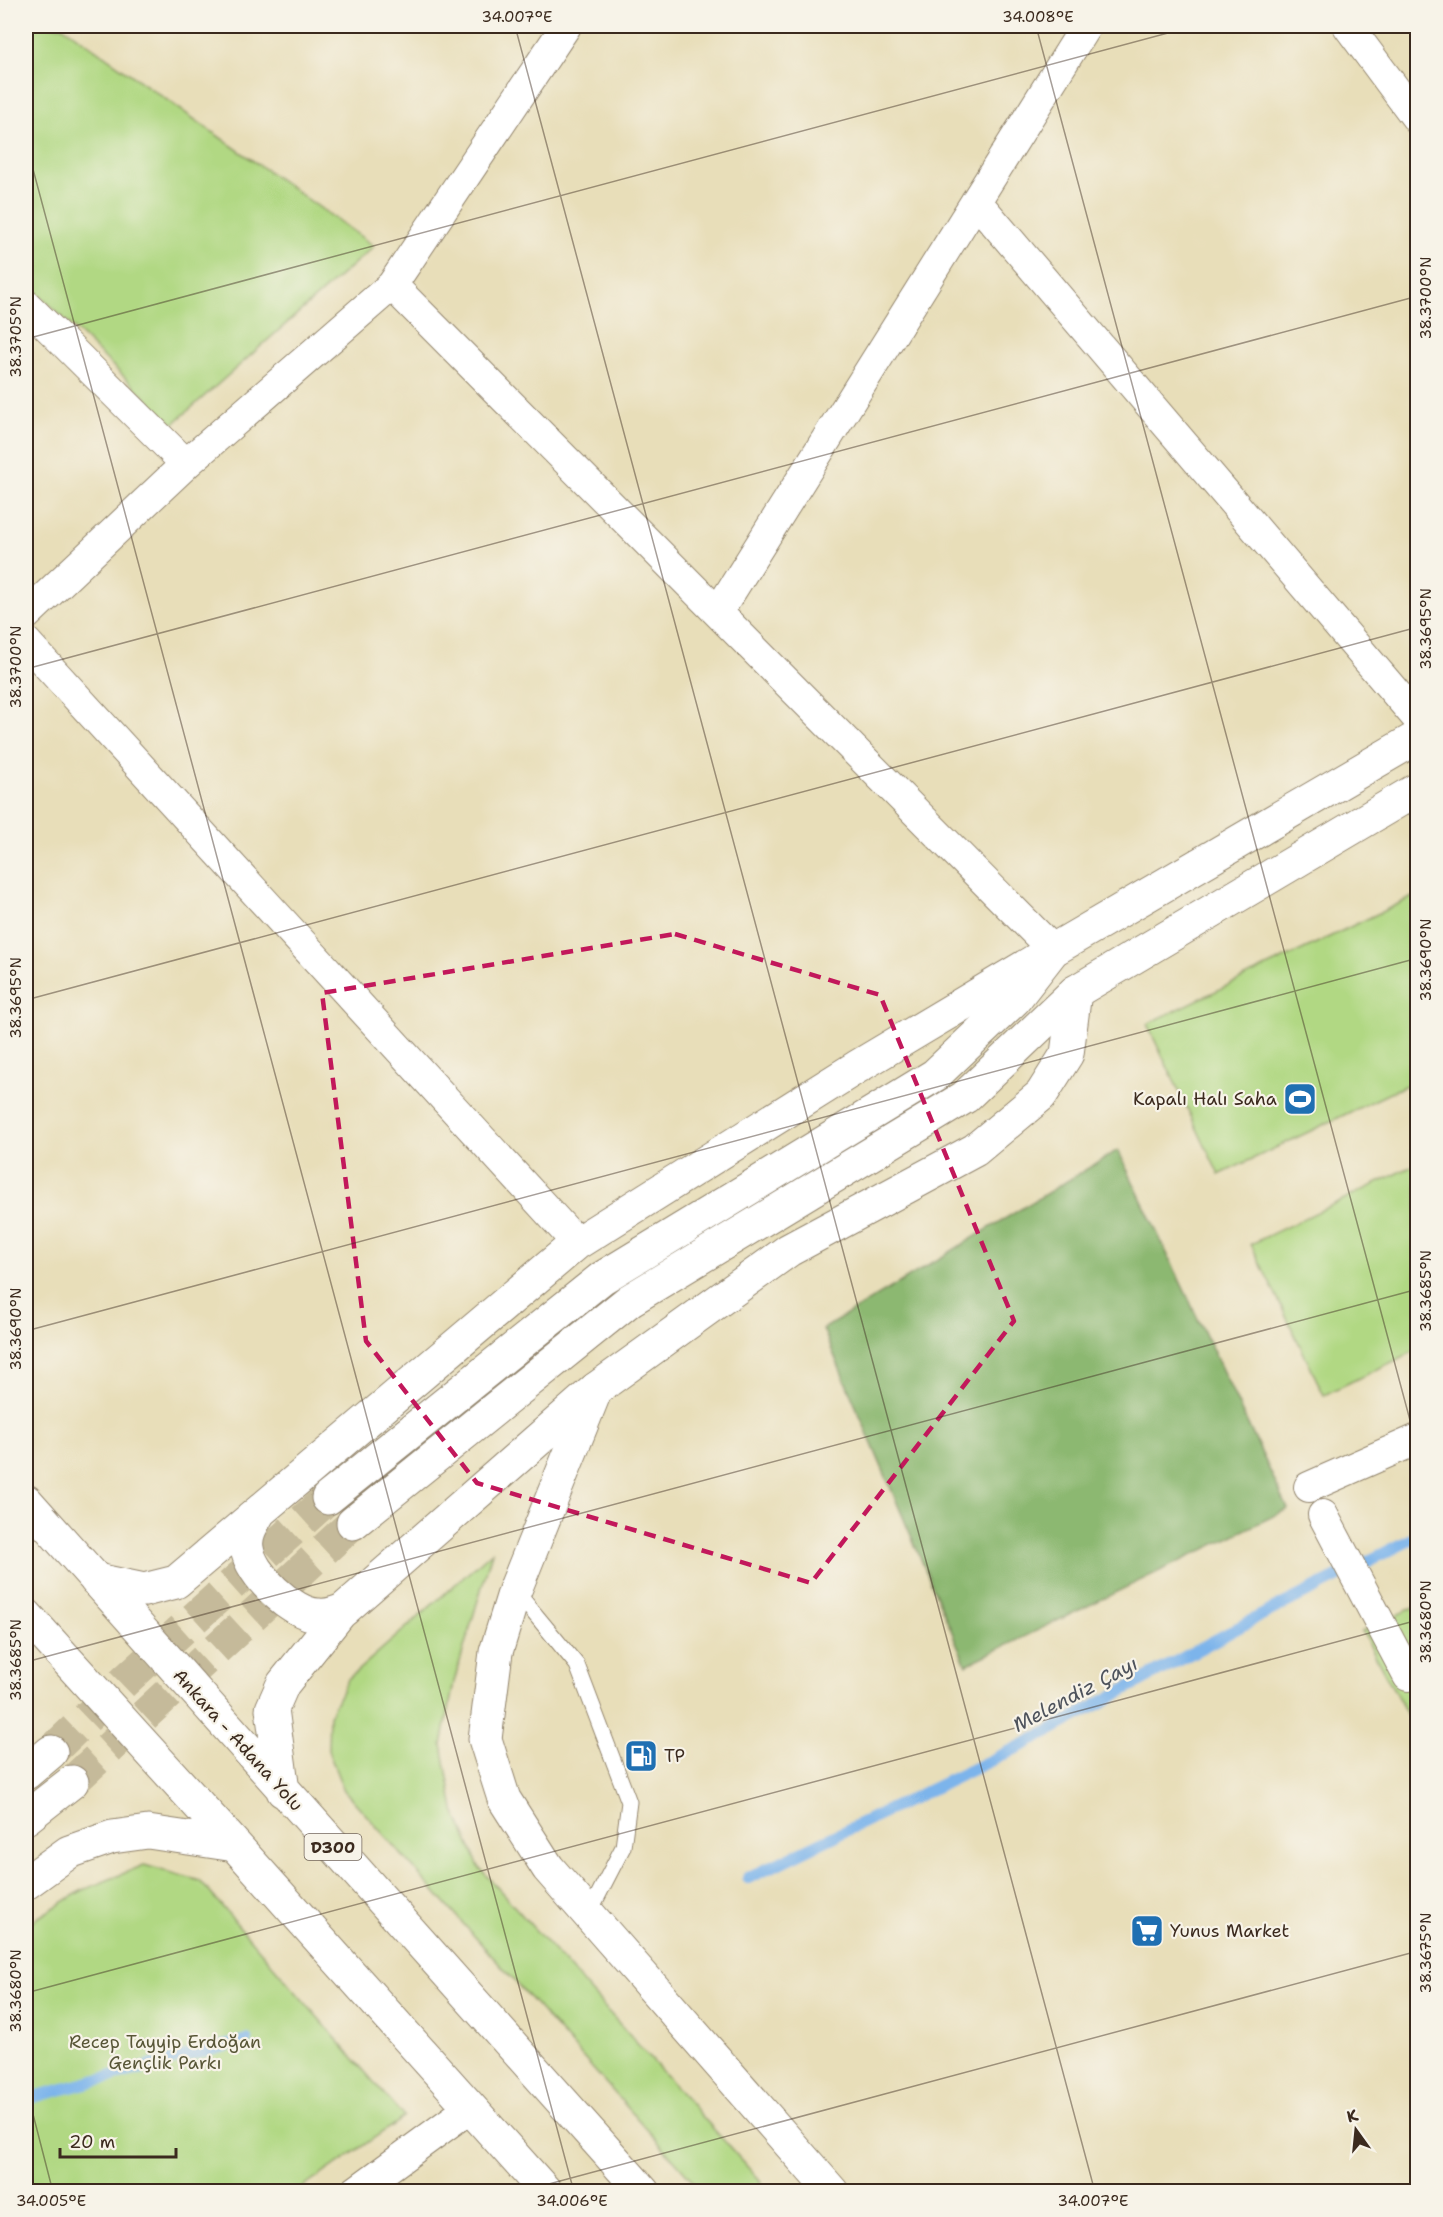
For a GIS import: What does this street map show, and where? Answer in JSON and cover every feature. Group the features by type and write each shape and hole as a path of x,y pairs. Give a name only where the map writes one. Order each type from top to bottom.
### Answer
{"main road":[{"path":"96,1580 144,1590 176,1582 577,1243 857,1067 1418,737"},
{"path":"353,1523 630,1300 965,1097 1075,992 1418,789"},
{"path":"328,1497 602,1278 935,1075 1014,1000 1053,950"},
{"path":"283,1791 272,1709 283,1684 345,1609 596,1389 789,1250 975,1150 1025,1109 1041,1095 1067,1054 1075,992"},
{"path":"596,1389 515,1590 496,1652 485,1738 504,1799 548,1868 832,2192"},
{"name":"Ankara - Adana Yolu","path":"26,1502 643,2192"},
{"path":"258,1514 248,1535 247,1548 255,1569 262,1577 289,1605 302,1611 318,1615 337,1613 345,1609"},
{"path":"26,1615 546,2192"},
{"path":"26,1773 51,1752"},
{"path":"26,1818 72,1782"},
{"path":"26,1882 69,1852 112,1837 148,1832 235,1845"}],"street":[{"path":"26,615 186,464 392,285 566,26"},
{"path":"718,612 1086,26"},
{"path":"1348,26 1418,120"},
{"path":"976,201 1418,719"},
{"path":"392,285 1053,950"},
{"path":"26,305 186,464"},
{"path":"26,642 577,1243"},
{"path":"1309,1487 1418,1439"},
{"path":"1323,1515 1408,1676"},
{"path":"355,2192 471,2107"}],"lane":[{"path":"515,1590 577,1665 629,1802 623,1847 589,1913"}],"highlighted area":[{"path":"675,934 880,995 1014,1321 811,1583 477,1483 366,1341 322,993"}],"green space":[{"path":"26,26 62,26 374,246 173,424 26,282"},
{"path":"1417,895 1417,1080 1219,1175 1147,1024"},
{"path":"1118,1150 1288,1509 966,1665 823,1329"},
{"path":"1417,1164 1417,1350 1324,1395 1251,1244"},
{"path":"492,1552 454,1682 442,1745 454,1810 479,1867 769,2191 702,2191 343,1789 328,1750 329,1716 348,1679"},
{"path":"1417,1606 1417,1733 1362,1631"},
{"name":"Recep Tayyip Erdoğan Gençlik Parkı","path":"144,1865 200,1881 404,2117 298,2191 26,2191 26,1925 81,1891"}],"waterway":[{"name":"Melendiz Çayı","path":"748,1878 1027,1743 1254,1619 1418,1536"},
{"name":"Melendiz Çayı","path":"26,2099 247,2040"}],"tunnel":[{"path":"51,1752 127,1679 328,1498"},
{"path":"72,1782 353,1523"}],"place":[{"name":"Kapalı Halı Saha","path":"1300,1099"},
{"name":"TP","path":"641,1756"},
{"name":"Yunus Market","path":"1147,1931"}]}
